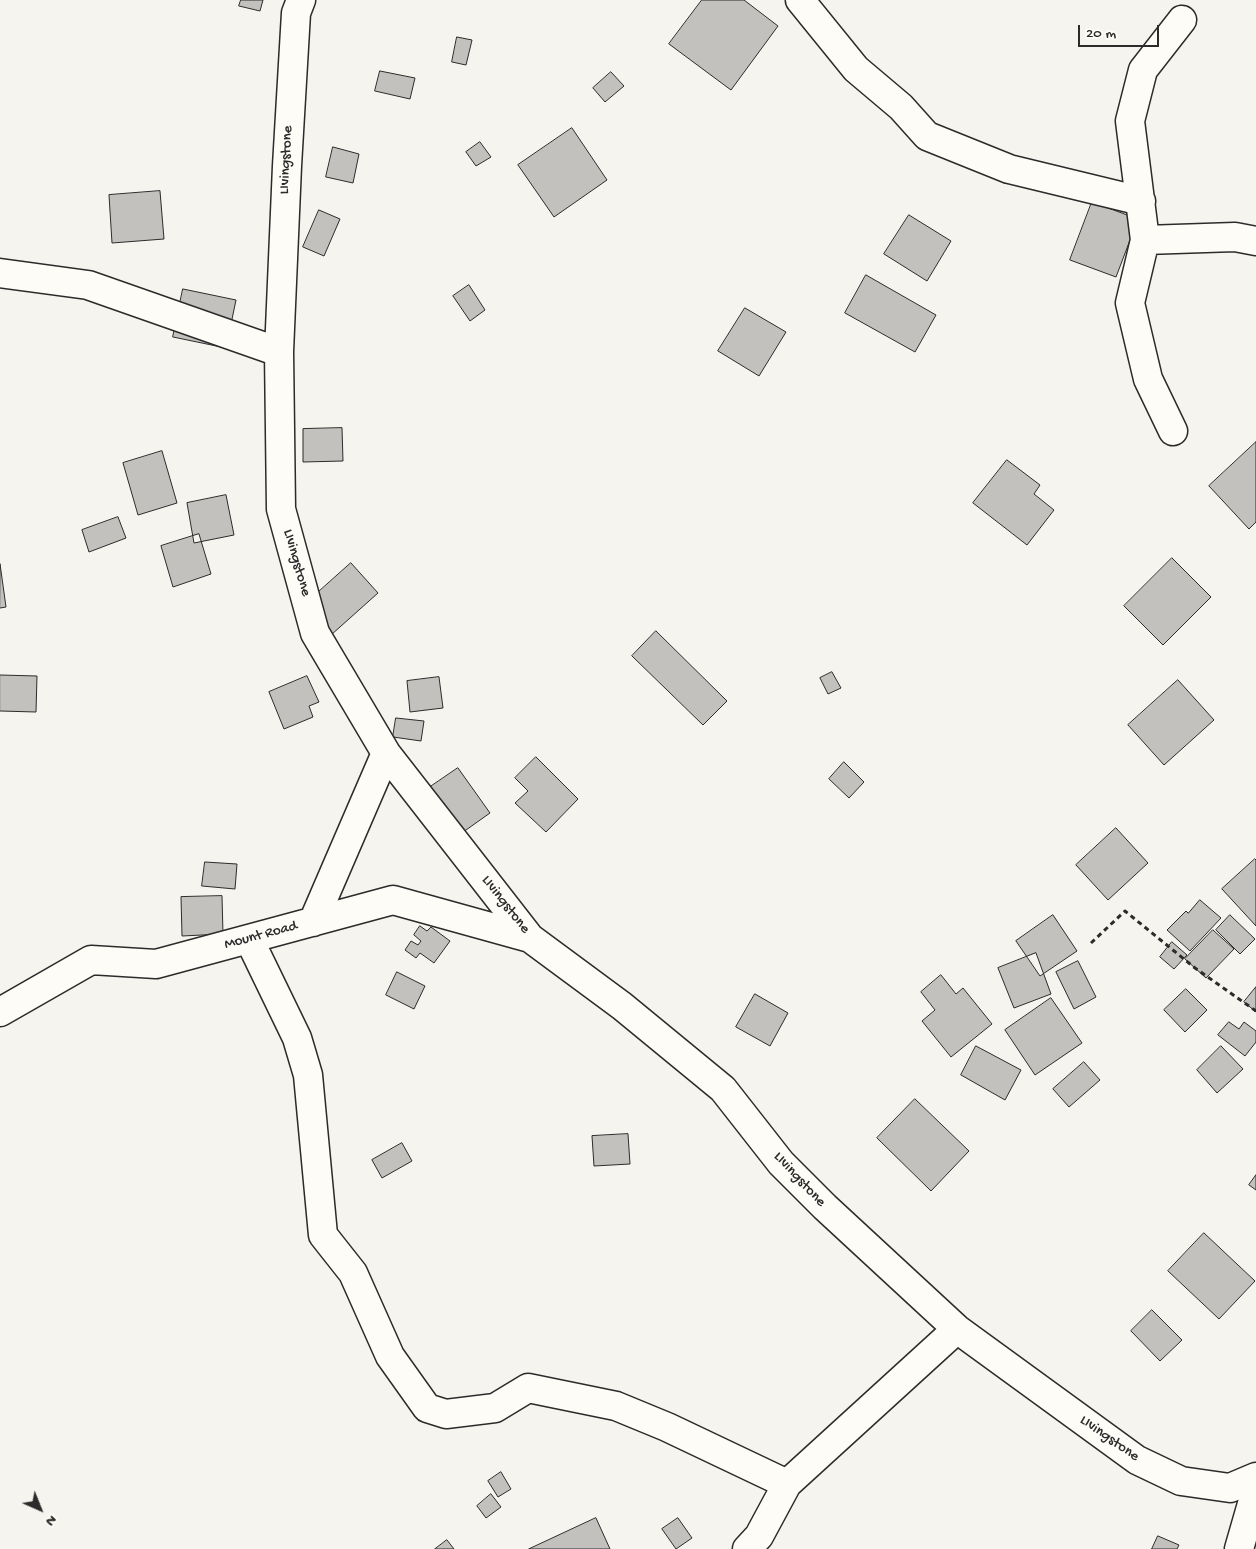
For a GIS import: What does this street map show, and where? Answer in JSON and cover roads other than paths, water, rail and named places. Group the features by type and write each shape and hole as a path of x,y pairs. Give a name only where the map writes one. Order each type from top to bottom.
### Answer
{"street":[{"name":"LIvingstone","path":"301,0 296,13 288,138 279,352 281,509 315,633 386,753 530,938 622,1006 723,1088 781,1163 825,1208 957,1329 1137,1460 1181,1481 1230,1488 1256,1477"},
{"path":"800,0 856,69 901,107 928,136 1009,169 1141,200"},
{"path":"1173,431 1148,379 1130,303 1145,240 1130,121 1143,70 1182,20"},
{"path":"1145,240 1235,238 1256,241"},
{"path":"0,273 88,285 279,352"},
{"path":"313,922 386,753"},
{"name":"Mount Road","path":"0,1012 90,960 156,964 393,900 530,938"},
{"path":"250,939 297,1038 308,1075 323,1235 353,1273 390,1356 427,1408 446,1414 495,1408 528,1388 616,1406 667,1427 788,1484"},
{"path":"747,1549 759,1536 788,1484 957,1329"},
{"path":"1239,1549 1256,1490"}]}
